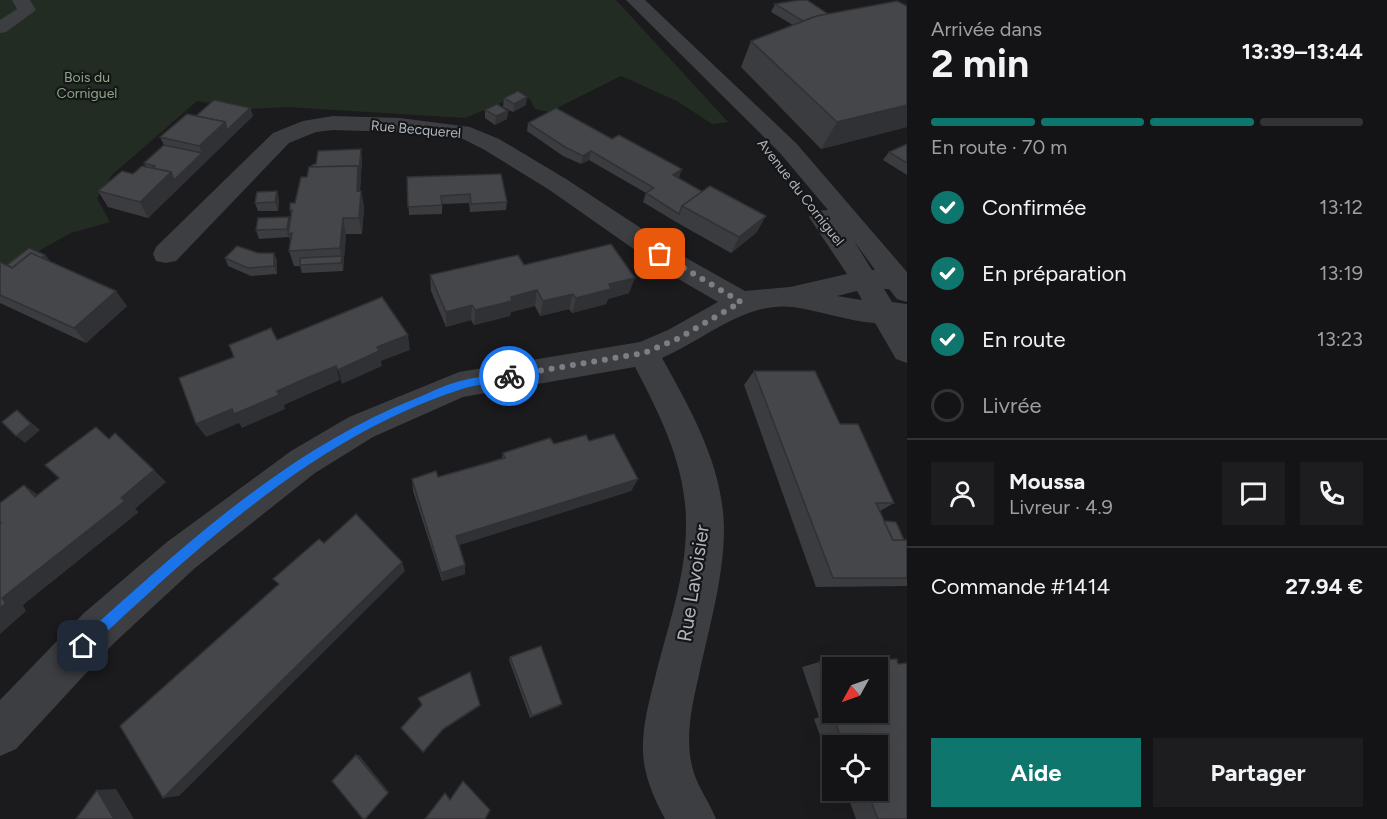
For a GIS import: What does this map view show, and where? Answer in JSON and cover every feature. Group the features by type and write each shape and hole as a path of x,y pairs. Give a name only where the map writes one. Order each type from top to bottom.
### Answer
{"street":[{"name":"Avenue du Corniguel","path":"635,0 788,148 902,285"},
{"path":"0,28 24,5"},
{"name":"Avenue du Corniguel","path":"706,70 833,231 863,280 895,313 907,351"},
{"name":"Rue Becquerel","path":"166,254 281,138 311,126 333,123 400,125 447,129 470,134 491,144 557,184 678,266 741,302"},
{"path":"0,733 99,628 181,555 303,462 361,427 459,385 644,353 679,338 741,302 789,297 863,280 902,285"},
{"path":"789,297 857,311 895,313"},
{"name":"Rue Lavoisier","path":"644,353 679,420 696,466 704,505 705,541 668,718 668,765 680,799 692,819"}],"green space":[{"name":"Bois du Corniguel","path":"0,0 616,0 728,122 712,124 677,101 621,76 549,112 535,109 530,99 517,96 465,118 287,107 249,109 197,101 112,175 97,198 110,222 71,233 42,249 0,280"}],"building":[{"path":"807,0 828,14 803,21 775,4"},
{"path":"897,1 907,6 907,105 837,122 751,41 817,16"},
{"path":"518,91 527,97 514,104 504,98"},
{"path":"214,100 250,108 227,130 225,122 196,116"},
{"path":"497,104 508,111 496,116 485,110"},
{"path":"556,108 612,139 619,135 682,169 673,175 703,192 682,206 679,214 646,193 654,188 591,151 583,156 565,147 528,123"},
{"path":"187,114 225,122 199,146 160,137"},
{"path":"907,144 907,163 889,152"},
{"path":"164,145 202,153 174,180 171,172 152,168 155,166 144,163"},
{"path":"361,149 359,174 358,166 312,167 316,164 318,151"},
{"path":"142,166 171,172 140,202 98,191 122,171 133,174"},
{"path":"358,166 357,191 361,191 359,218 343,218 340,248 289,251 292,233 288,234 292,210 290,210 290,203 295,203 301,177 307,177 309,167"},
{"path":"501,174 507,202 471,204 470,194 441,196 442,205 408,207 407,177"},
{"path":"710,186 766,216 739,237 682,206"},
{"path":"277,191 275,202 255,203 257,192"},
{"path":"289,217 287,229 256,230 258,218"},
{"path":"611,244 635,278 609,284 611,289 576,298 573,294 543,301 537,290 511,297 512,301 475,310 472,305 446,312 430,275 518,255 524,265"},
{"path":"237,246 258,253 274,253 274,266 248,268 225,258"},
{"path":"29,248 45,255 41,258 31,253 12,268 7,265"},
{"path":"31,253 116,291 74,328 0,295 0,262 12,268"},
{"path":"342,256 341,263 300,265 300,258"},
{"path":"382,297 408,335 377,347 379,351 338,370 336,366 277,391 279,395 234,414 232,409 196,424 179,378 234,357 229,345 271,328 277,340"},
{"path":"754,371 815,371 840,424 858,424 894,503 876,503 893,540 907,540 907,578 833,578"},
{"path":"17,410 31,424 16,436 2,422"},
{"path":"96,427 109,439 115,433 154,470 121,498 125,501 2,598 6,603 0,608 0,503 24,485 35,497 59,478 45,465"},
{"path":"614,434 638,479 456,536 465,565 441,573 412,479 436,471 438,477 505,458 503,453 550,438 554,444 586,435 589,441"},
{"path":"356,514 402,562 163,798 120,726 279,584 273,579 319,539 324,543"},
{"path":"884,521 896,522 904,540 893,540"},
{"path":"541,646 562,704 532,716 510,657"},
{"path":"888,659 897,659 898,664 907,663 907,819 878,819 871,801 888,801 888,735 840,735 836,723 888,723"},
{"path":"470,672 480,705 443,729 423,752 401,728 422,705 418,698"},
{"path":"356,755 388,793 365,819 332,781"},
{"path":"463,781 490,810 485,819 425,819 445,793 450,800"},
{"path":"97,790 114,819 76,819"}],"way so far":[{"path":"509,376 644,353 679,338 741,302 660,254"}],"route":[{"path":"83,646 99,628 181,555 250,500 303,462 361,427 395,411 459,385 509,376"}]}
